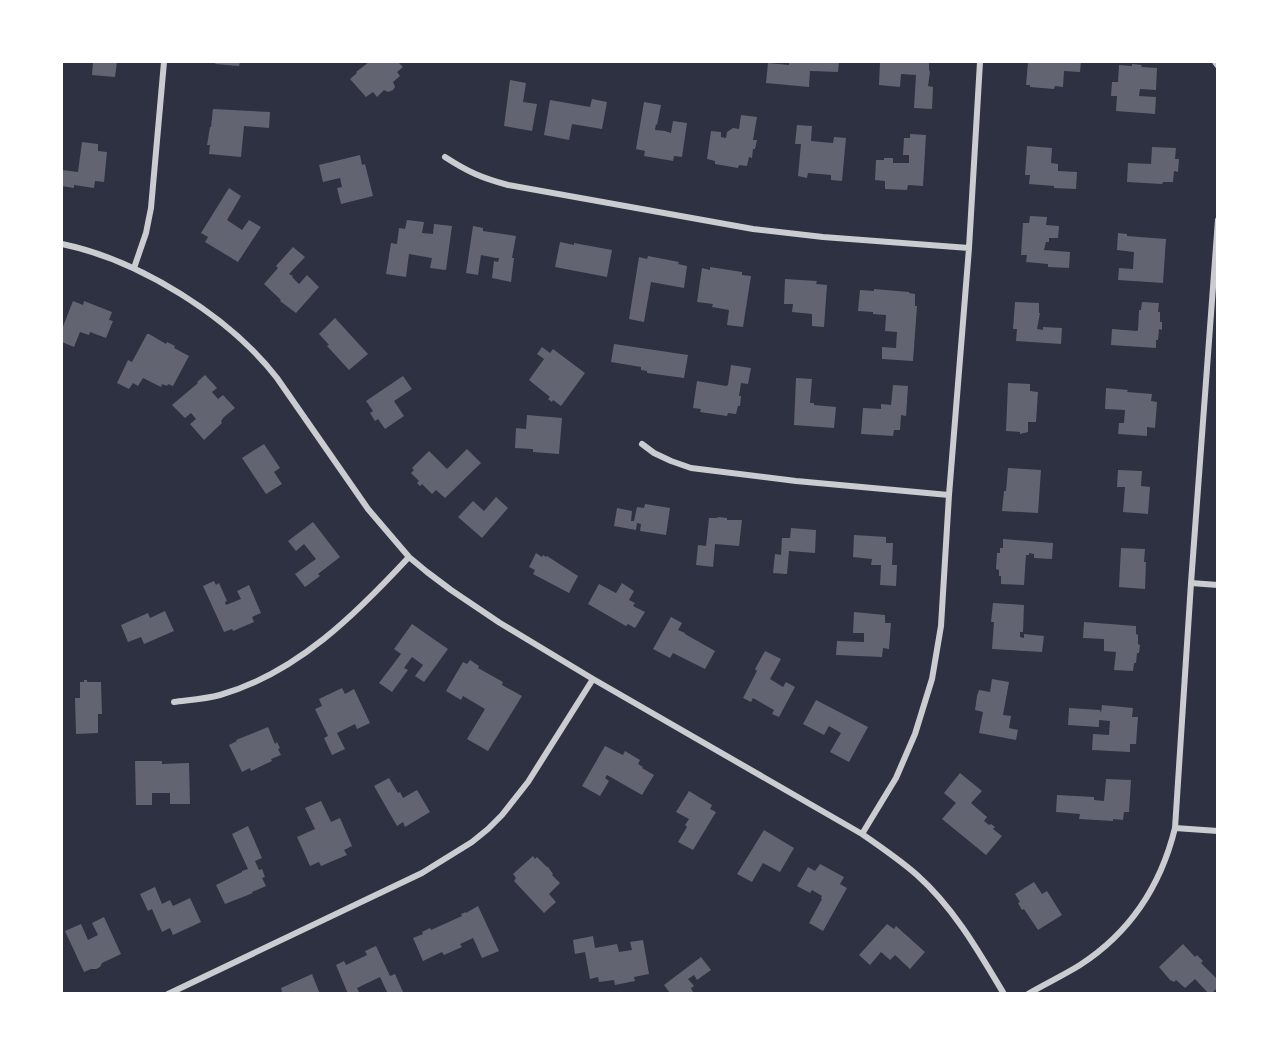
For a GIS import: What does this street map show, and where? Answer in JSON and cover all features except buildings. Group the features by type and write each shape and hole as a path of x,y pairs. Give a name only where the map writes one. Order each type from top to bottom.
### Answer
{"street":[{"path":"134,268 146,233 151,208 164,62"},
{"path":"862,834 896,778 906,756 932,679 941,626 969,248 980,62"},
{"path":"1215,62 1218,66"},
{"path":"446,157 466,171 508,185 717,223 823,237 969,248"},
{"path":"1028,993 1080,965 1123,930 1137,913 1155,882 1171,846 1175,828 1218,220"},
{"path":"62,244 134,268 164,284 214,317 256,353 287,391 368,509 409,557 451,590 593,679 862,834 891,854 918,876 941,900 964,930 1004,993"},
{"path":"642,444 671,461 699,469 795,481 949,495"},
{"path":"174,702 231,692 283,667 309,650 357,612 409,557"},
{"path":"1191,583 1218,585"},
{"path":"168,993 422,873 472,842 502,815 528,782 593,679"},
{"path":"1175,828 1218,831"}]}
